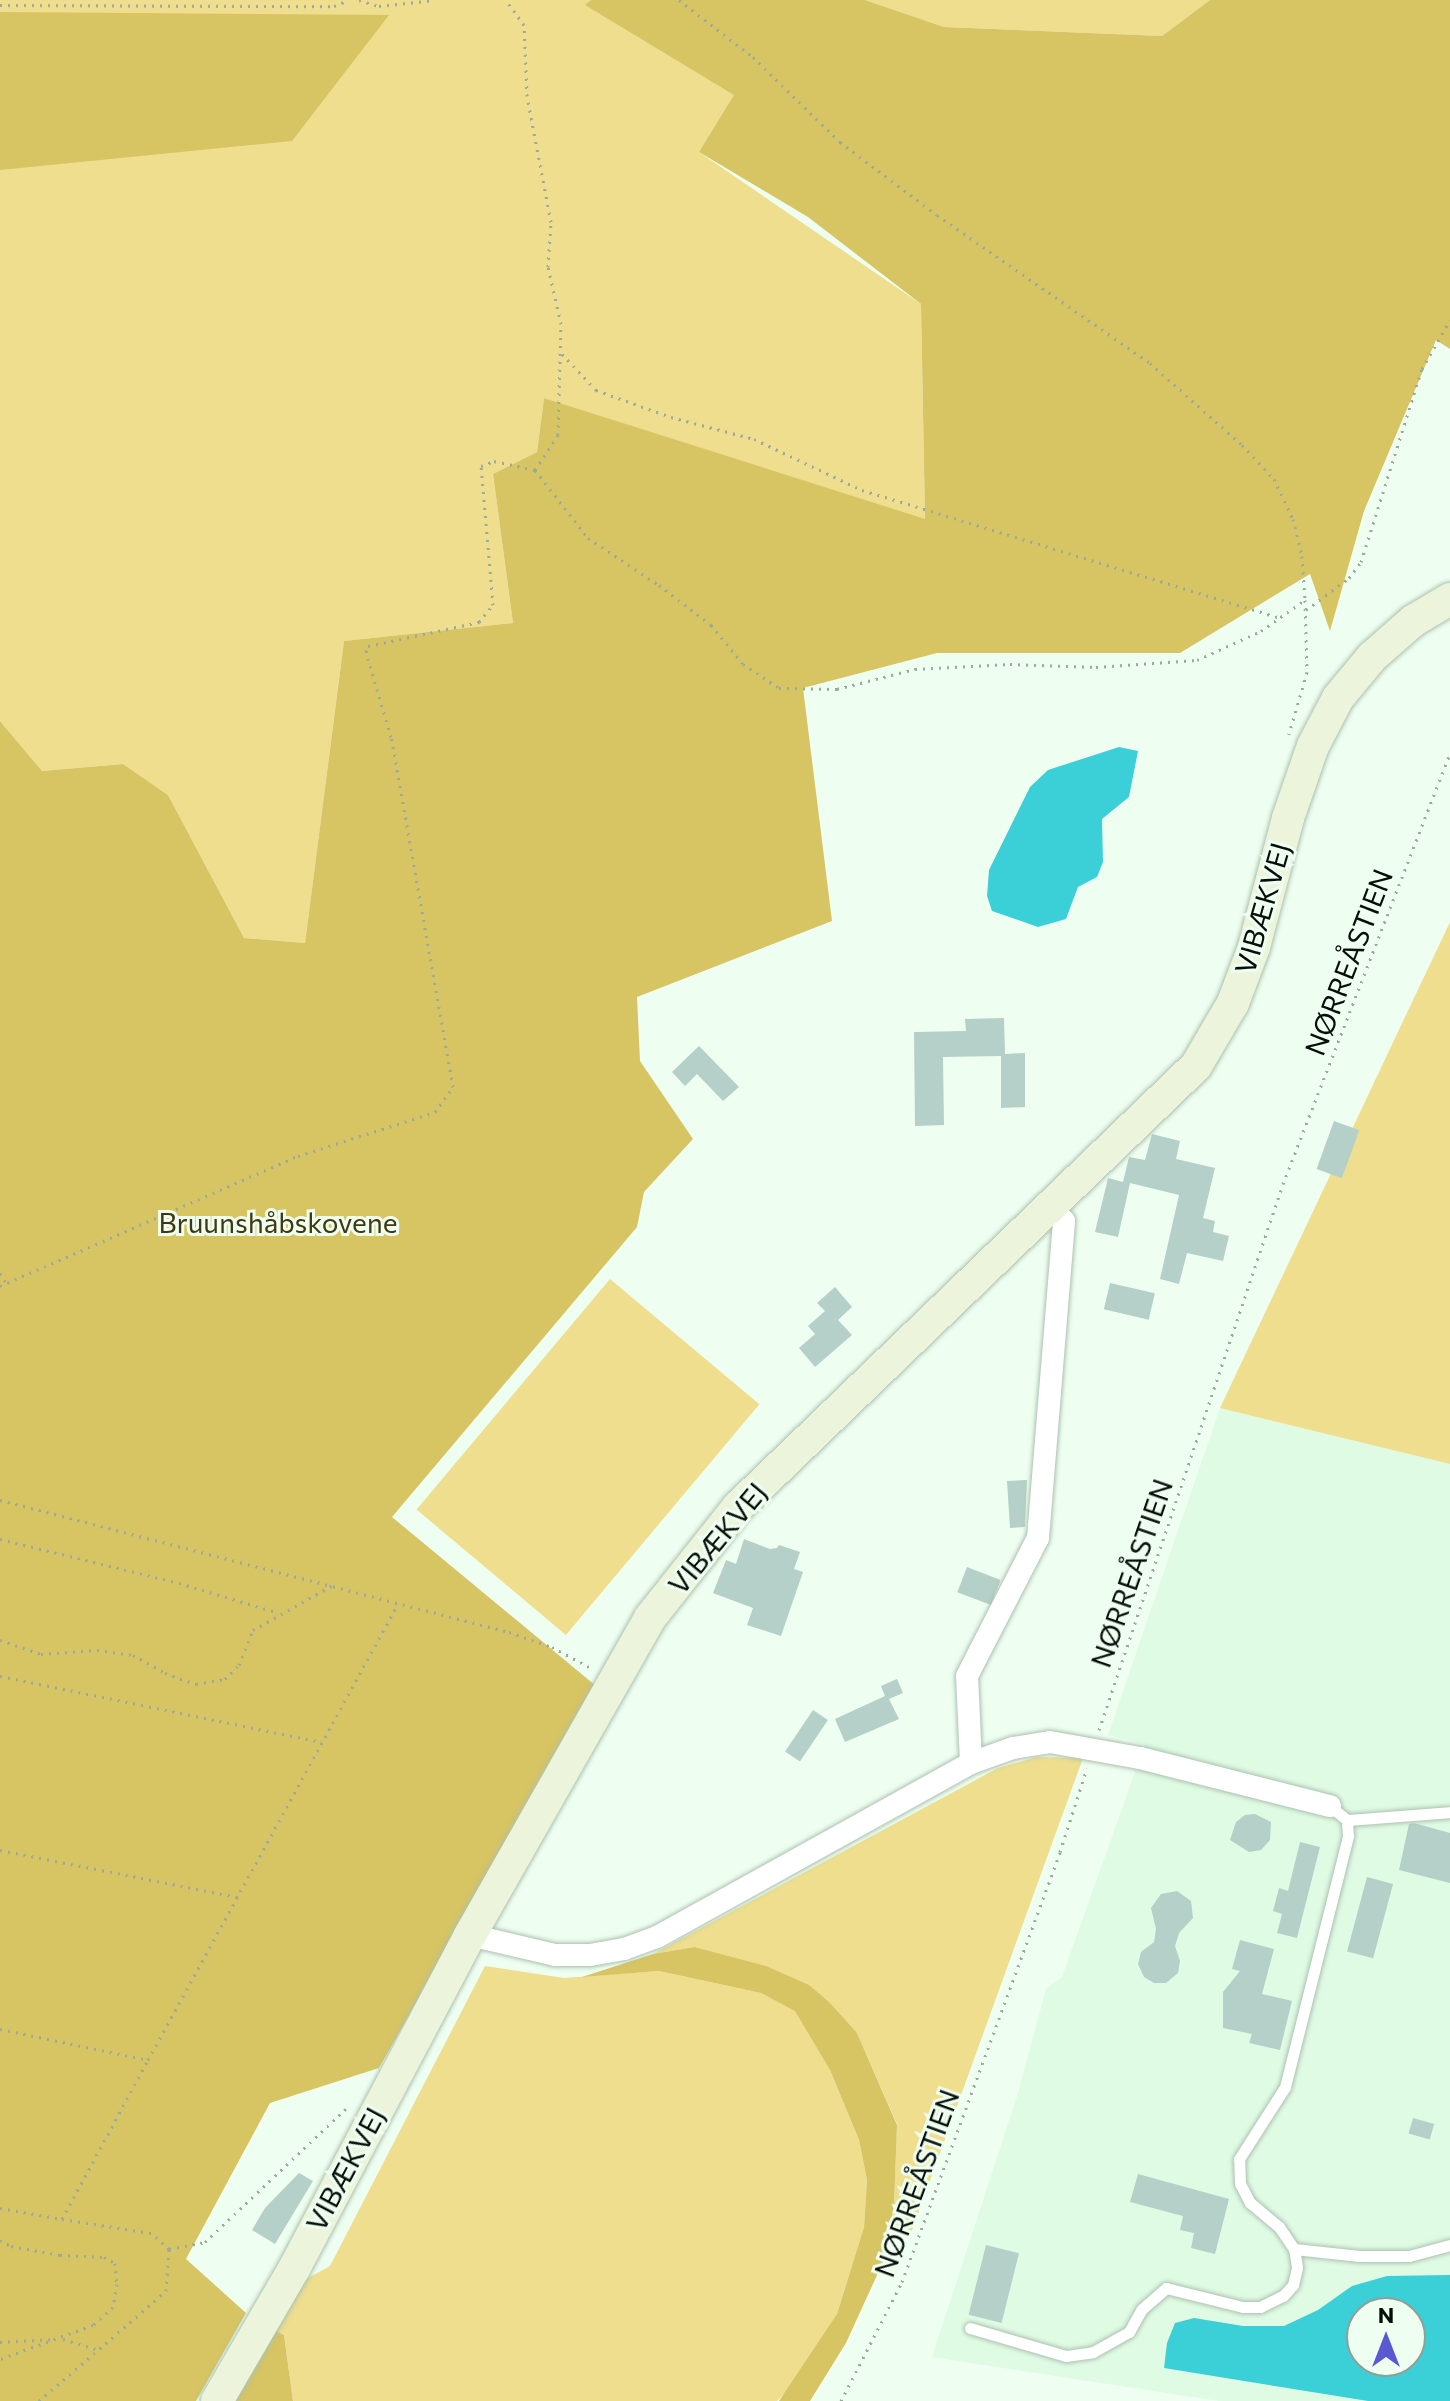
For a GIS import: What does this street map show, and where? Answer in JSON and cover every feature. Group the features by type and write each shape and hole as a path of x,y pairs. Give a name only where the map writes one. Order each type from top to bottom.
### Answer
{"street":[{"name":"VIBÆKVEJ","path":"217,2401 295,2267 470,1935 650,1618 738,1507 1196,1066 1238,989 1254,947 1288,818 1319,734 1338,698 1372,657 1413,621 1450,599"},
{"path":"971,1763 967,1676 1038,1538 1064,1221 1050,1208"},
{"path":"470,1935 555,1955 590,1955 624,1949 657,1937 971,1763 1013,1748 1050,1742 1093,1748 1339,1813"}],"lane":[{"path":"970,2328 1066,2356 1093,2352 1129,2332 1142,2309 1166,2288 1243,2307 1260,2307 1283,2296 1295,2276 1294,2249 1279,2227 1250,2203 1240,2183 1239,2159 1251,2135 1285,2087 1348,1836 1339,1813 1450,1812"},
{"path":"1294,2249 1360,2256 1409,2256 1450,2245"}],"path":[{"path":"0,5 334,6 349,0"},
{"path":"359,0 379,6 435,0"},
{"path":"506,0 524,25 527,96 551,222 548,267 561,324 558,435 535,470"},
{"path":"679,0 753,57 840,142 937,215 1150,363 1242,445 1274,479 1293,519 1302,556 1306,610 1307,672 1285,748"},
{"path":"1306,610 1349,578 1361,562 1422,369 1450,320"},
{"path":"561,352 596,390 671,417 754,439 862,490 1281,618"},
{"path":"0,1286 298,1156 435,1112 453,1087 391,737 366,652 368,646 479,622 493,605 481,466 494,461 535,470 588,538 659,585 711,625 743,664 779,688 837,689 915,669 1010,664 1096,667 1197,660 1281,618 1305,600"},
{"name":"NØRREÅSTIEN","path":"841,2401 902,2282 1060,1852 1283,1184 1450,753"},
{"path":"0,1273 7,1284"},
{"path":"0,1500 538,1642 615,1681"},
{"path":"0,1539 179,1583 279,1613"},
{"path":"0,1640 41,1654 97,1650 133,1655 165,1673 196,1684 225,1679 239,1665 253,1630 331,1586"},
{"path":"62,2219 398,1604"},
{"path":"0,1676 322,1742"},
{"path":"0,1850 238,1897"},
{"path":"0,2029 148,2060"},
{"path":"169,2249 205,2242 352,2104"},
{"path":"0,2208 151,2233 169,2249"},
{"path":"0,2240 11,2246 104,2257 115,2263 117,2284 113,2307 93,2325 0,2359"},
{"path":"39,2401 166,2291 169,2249"},
{"path":"0,2342 63,2338 98,2350"}],"shaded area":[{"path":"0,0 591,0 586,5 735,95 699,152 921,304 925,520 544,398 537,452 493,474 513,623 344,641 305,943 244,938 168,795 123,764 42,771 0,721"},
{"path":"865,0 1210,0 1162,36 944,27"},
{"path":"1450,922 1450,1464 1220,1408"},
{"path":"610,1279 759,1404 566,1635 417,1510"},
{"path":"1220,1408 1450,1464 1450,2401 1219,2401 932,2357 1018,2093 1046,1989 1062,1977 1145,1744 1108,1735"},
{"path":"1037,1757 1083,1758 910,2236 887,2239 894,2205 897,2124 857,2033 694,1947 653,1954 998,1768"},
{"path":"485,1966 564,1978 659,1971 761,1993 795,2010 830,2070 859,2140 867,2180 864,2227 837,2314 793,2385 777,2401 293,2401 284,2335 272,2329 301,2282 330,2266"}],"green space":[{"name":"Bruunshåbskovene","path":"591,0 865,0 944,27 1162,36 1210,0 1450,0 1450,349 1436,340 1364,511 1330,631 1310,574 1180,653 937,653 803,688 832,921 637,997 640,1061 693,1139 644,1192 637,1227 392,1517 596,1686 379,2068 270,2103 186,2259 246,2313 196,2401 0,2401 0,721 42,771 123,764 168,795 244,938 305,943 344,641 513,623 493,474 537,452 544,398 925,519 921,304 808,217 699,152 734,95 585,5"},
{"path":"0,12 389,15 292,141 0,170"},
{"path":"694,1947 766,1966 809,1985 829,2002 857,2033 897,2125 894,2205 883,2262 846,2343 810,2401 779,2401 837,2314 864,2227 867,2180 859,2140 830,2070 795,2011 761,1993 659,1971 582,1977 653,1954"},
{"path":"272,2329 284,2335 293,2401 234,2401"}],"water":[{"path":"1119,747 1138,751 1129,797 1102,819 1103,862 1097,877 1078,887 1066,919 1038,927 992,911 987,896 989,870 1030,787 1048,770"},
{"path":"1450,2275 1450,2401 1368,2401 1164,2368 1167,2343 1175,2323 1194,2318 1243,2326 1284,2326 1318,2310 1352,2286 1387,2276"}],"building":[{"path":"1004,1018 1005,1054 1025,1053 1025,1107 1001,1108 1001,1056 943,1057 944,1125 915,1126 914,1032 966,1031 965,1019"},
{"path":"699,1046 739,1087 723,1101 697,1074 685,1086 672,1072"},
{"path":"1334,1121 1359,1130 1342,1178 1317,1169"},
{"path":"1152,1134 1180,1141 1176,1159 1215,1168 1203,1218 1215,1221 1213,1232 1229,1236 1223,1261 1187,1253 1179,1284 1160,1279 1179,1195 1130,1183 1118,1237 1095,1232 1108,1178 1123,1182 1129,1157 1145,1160"},
{"path":"1110,1283 1155,1293 1149,1320 1104,1309"},
{"path":"835,1287 852,1307 838,1320 852,1335 815,1367 799,1348 815,1334 808,1326 825,1311 817,1303"},
{"path":"1027,1480 1025,1527 1010,1528 1007,1481"},
{"path":"744,1539 770,1549 779,1545 800,1552 794,1569 803,1572 781,1636 747,1625 753,1608 713,1593 726,1560 736,1564"},
{"path":"967,1567 1001,1580 991,1605 957,1592"},
{"path":"897,1679 903,1693 889,1699 899,1719 845,1742 835,1719 885,1696 881,1686"},
{"path":"813,1710 828,1720 800,1762 785,1751"},
{"path":"1255,1814 1271,1822 1270,1840 1261,1850 1249,1852 1230,1840 1236,1822 1245,1815"},
{"path":"1409,1824 1450,1833 1450,1883 1399,1870"},
{"path":"1300,1842 1320,1847 1297,1938 1277,1933 1282,1914 1273,1911 1279,1888 1288,1891"},
{"path":"1367,1877 1393,1884 1373,1958 1347,1951"},
{"path":"1177,1891 1191,1901 1193,1918 1179,1933 1175,1946 1180,1961 1178,1973 1166,1983 1154,1983 1144,1977 1138,1964 1141,1952 1154,1942 1156,1929 1151,1908 1161,1894"},
{"path":"1240,1940 1274,1949 1262,1994 1292,2001 1280,2050 1249,2043 1252,2034 1223,2028 1223,1992 1240,1971 1232,1969"},
{"path":"1413,2118 1434,2124 1430,2139 1409,2133"},
{"path":"299,2173 313,2181 275,2244 252,2230 265,2208"},
{"path":"1138,2174 1229,2199 1215,2254 1191,2248 1194,2233 1180,2230 1183,2216 1130,2202"},
{"path":"986,2245 1019,2253 1002,2323 969,2315"}]}
